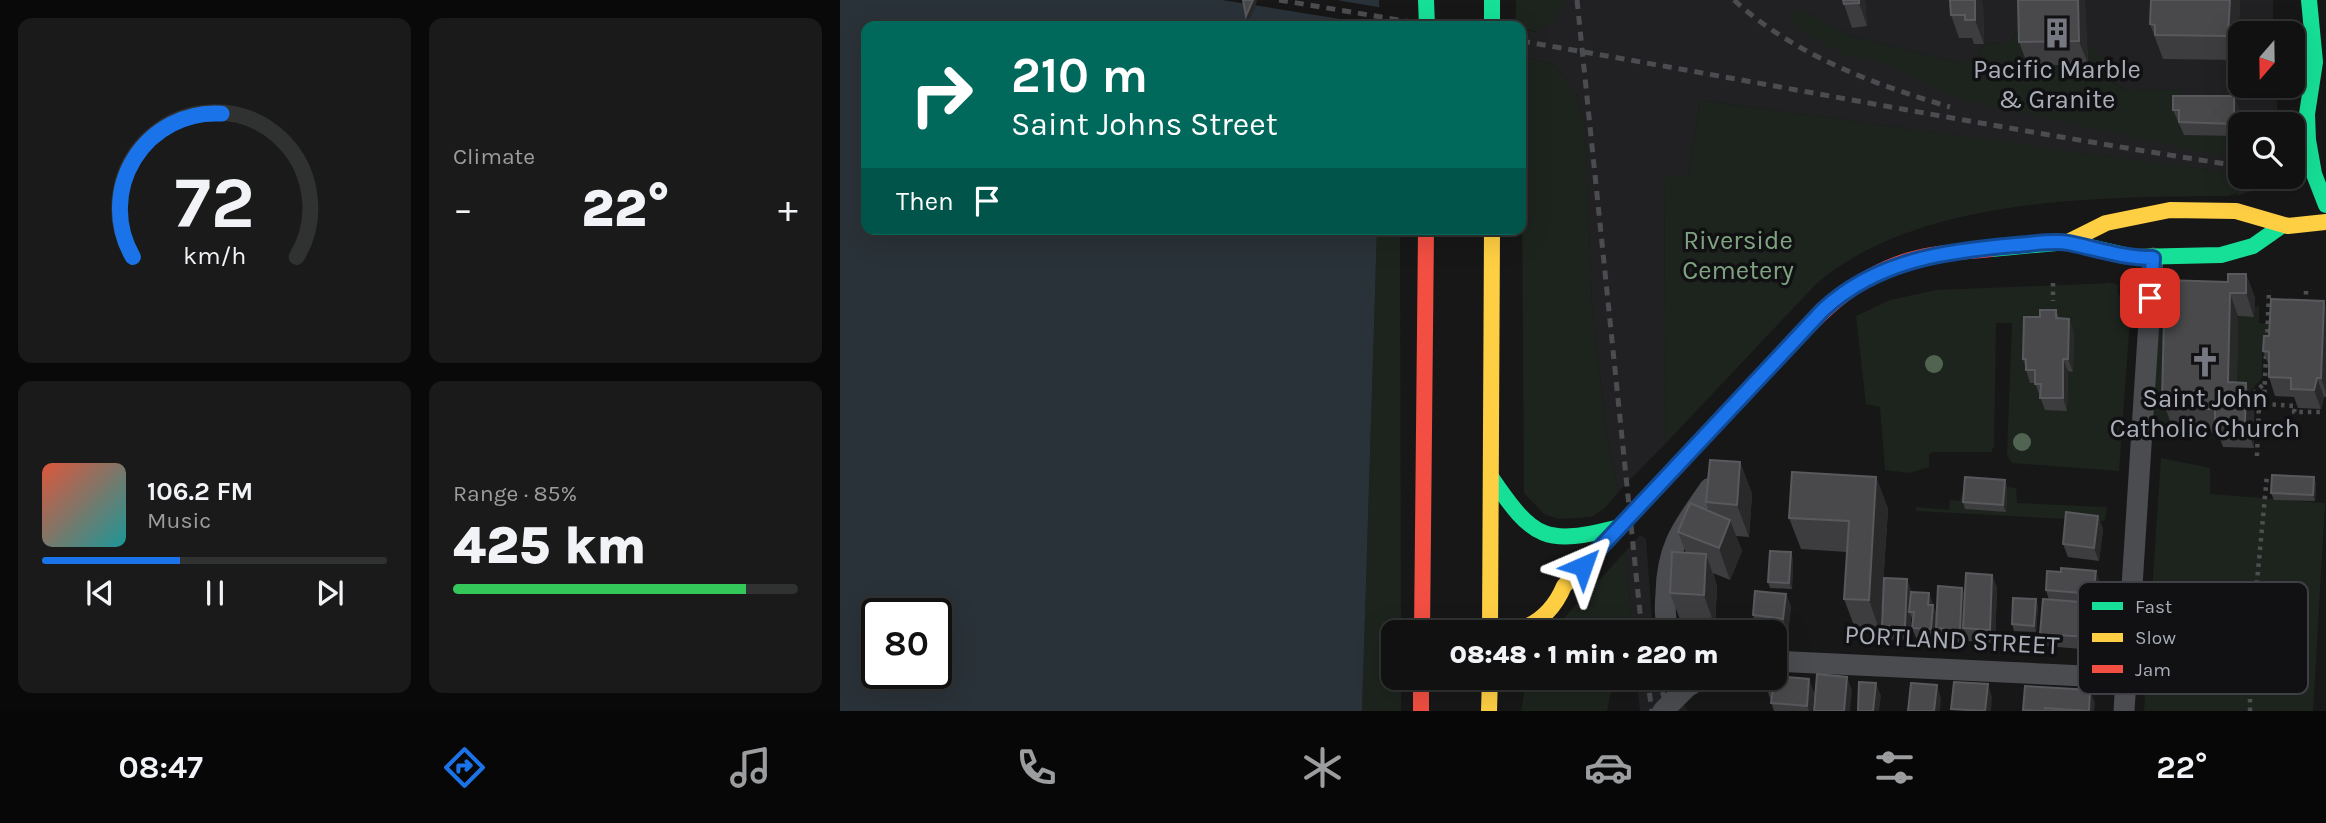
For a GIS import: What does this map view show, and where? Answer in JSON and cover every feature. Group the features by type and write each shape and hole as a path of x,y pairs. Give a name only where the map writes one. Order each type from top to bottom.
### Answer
{"highway":[{"path":"1426,0 1427,21"},
{"path":"1492,0 1492,21"},
{"path":"2308,0 2320,55 2308,104 2308,140 2314,174 2326,205"},
{"path":"2068,242 2109,221 2145,213 2236,211 2283,225 2326,222"},
{"path":"1539,620 1557,602 1564,586 1823,310 1849,289 1893,266 1937,254 2068,242 2116,255 2153,258 2233,254 2261,242 2283,225"},
{"path":"1422,620 1426,235"},
{"path":"1492,235 1492,620"},
{"path":"1491,477 1517,516 1543,534 1569,540 1620,527"},
{"path":"1538,593 1564,586"},
{"path":"1500,620 1506,611"},
{"path":"1421,711 1422,690"},
{"path":"1489,711 1490,690"}],"street":[{"path":"2132,582 2153,258"},
{"path":"1667,620 1665,612 1670,554 1687,517 1710,488"},
{"name":"PORTLAND STREET","path":"1787,663 2078,676"},
{"path":"1663,711 1684,690"}],"path":[{"path":"2053,283 2053,301"},
{"path":"2305,309 2306,289"},
{"path":"2263,404 2269,290"},
{"path":"2248,406 2247,398 2265,384"},
{"path":"2257,456 2259,404 2295,406 2294,412 2321,412"},
{"path":"2257,582 2267,475"}],"shaded area":[{"path":"840,0 1379,0 1380,21 861,21 861,235 1377,235 1362,711 840,711"},
{"path":"1567,0 2044,0 2008,43 1984,44 1978,57 1960,63 1852,36 1800,9 1846,54 2201,136 2177,90 2124,89 2112,82 2107,61 2087,44 2085,0 2273,0 2273,21 2228,21 2228,98 2277,98 2277,112 2228,112 2228,173 1700,100 1688,178 1664,177 1666,443 1619,491 1607,438 1592,305 1585,128 1577,95 1555,65 1526,57 1526,30 1536,32"},
{"path":"2237,189 2257,189 2237,196"},
{"path":"1640,535 1646,539 1652,620 1631,620 1626,551"},
{"path":"1638,690 1676,690 1688,711 1640,711"}],"green space":[{"path":"1516,0 1567,0 1553,22 1536,32 1526,29 1526,21 1516,21"},
{"path":"1800,9 1852,36 1960,63 1978,57 1984,44 2008,43 2026,22 2087,64 2087,44 2107,61 2112,82 2123,89 2177,90 2197,109 2184,123 2202,136 2228,136 2228,158 1958,99 1877,61 1846,55 1799,31 1788,13"},
{"path":"1526,57 1555,65 1577,95 1585,128 1592,305 1607,438 1619,491 1605,508 1591,517 1559,519 1544,514 1524,493 1522,235 1526,235"},
{"name":"Riverside Cemetery","path":"1700,100 2228,172 2228,189 2239,189 2239,193 2228,196 2069,201 2013,207 1959,218 1907,233 1859,254 1817,283 1666,443 1664,176 1688,178"},
{"path":"1377,235 1400,235 1401,620 1381,620 1381,690 1401,690 1401,711 1362,711"},
{"path":"2113,283 2118,285 2118,294 2131,305 2119,471 2012,463 2007,455 2012,323 1996,323 1994,446 1991,452 1934,452 1929,454 1929,467 1910,473 1885,470 1880,407 1866,404 1856,316 1890,300 1936,290"},
{"path":"2173,299 2171,423 2164,427 2153,423 2160,305"},
{"path":"2259,306 2259,323 2277,325 2276,355 2262,354 2262,378 2237,406 2238,316 2254,317 2255,307"},
{"path":"2161,458 2210,468 2210,494 2325,503 2313,711 2144,711 2145,694 2308,694 2308,582 2153,582"},
{"path":"2007,487 2016,488 2017,503 2107,507 2105,521 1916,511 1916,507 1949,510 1950,500 1960,501 1962,493 2005,512"},
{"path":"1626,551 1631,620 1562,620"},
{"path":"1525,690 1611,690 1607,711 1521,711"}],"pier":[{"path":"1222,0 1337,0 1383,8 1384,21 1353,21"}],"building":[{"path":"1243,0 1253,0 1246,16"},
{"path":"1843,0 1859,0 1859,3 1844,4"},
{"path":"1950,0 1975,0 1975,20 1965,20 1965,15 1951,15"},
{"path":"2018,0 2078,0 2079,41 2019,42"},
{"path":"2151,0 2230,0 2228,36 2155,35 2155,25 2150,24"},
{"path":"2173,96 2234,98 2234,112 2228,112 2228,124 2179,122 2179,110 2173,110"},
{"name":"Saint John Catholic Church","path":"2228,274 2246,274 2246,293 2230,293 2228,382 2246,383 2245,424 2215,423 2215,409 2203,409 2203,399 2162,399 2165,280 2228,282"},
{"path":"2271,299 2324,301 2321,378 2317,378 2314,390 2291,389 2291,378 2269,377 2269,352 2263,351 2264,336 2269,336"},
{"path":"2040,310 2056,310 2056,318 2069,319 2068,359 2063,359 2063,398 2040,398 2041,384 2035,384 2035,370 2026,370 2026,359 2023,359 2024,317 2040,317"},
{"path":"1710,460 1740,462 1737,505 1706,502"},
{"path":"1792,472 1876,477 1869,600 1844,599 1849,521 1789,518"},
{"path":"2272,475 2314,477 2313,495 2271,493"},
{"path":"1965,477 2005,480 2003,505 1963,502"},
{"path":"1690,503 1730,520 1719,548 1678,532"},
{"path":"2066,512 2098,516 2094,548 2063,544"},
{"path":"1770,551 1791,552 1789,583 1768,582"},
{"path":"1672,552 1706,554 1704,595 1670,593"},
{"path":"2061,568 2096,571 2095,582 2078,582 2078,593 2046,590 2047,571 2061,572"},
{"path":"1966,573 1992,575 1990,630 1963,628"},
{"path":"1884,578 1907,579 1905,627 1882,626"},
{"path":"1938,586 1962,588 1960,630 1936,628"},
{"path":"1755,591 1786,594 1783,619 1753,615"},
{"path":"1911,592 1929,593 1928,605 1933,605 1931,629 1912,628 1914,612 1909,612"},
{"path":"2013,598 2036,599 2034,626 2012,624"},
{"path":"2043,599 2078,602 2078,636 2040,634"},
{"path":"1817,674 1847,677 1844,711 1814,711"},
{"path":"1787,677 1809,679 1807,706 1771,703 1773,690 1787,690"},
{"path":"1859,682 1876,683 1873,711 1858,711"},
{"path":"1954,682 1988,684 1985,711 1951,709"},
{"path":"1911,683 1937,685 1934,711 1908,711"},
{"path":"2025,686 2078,689 2078,694 2090,694 2089,711 2045,708 2045,711 2023,710"},
{"path":"2045,708 2081,711 2045,711"}],"railway":[{"path":"1279,0 1405,21"},
{"path":"1577,0 1641,620"},
{"path":"1734,0 1782,37 1836,66 1950,107"},
{"path":"1526,42 2228,164"},
{"path":"1649,690 1652,711"},
{"path":"1662,690 1669,711"}],"traffic: fast":[{"path":"1426,0 1427,21"},
{"path":"1492,0 1492,21"},
{"path":"2309,0 2315,62 2307,114 2308,140 2314,174 2326,205"},
{"path":"1991,249 2068,242 2134,257 2221,255 2253,246 2283,225"},
{"path":"1491,477 1519,514 1531,526 1544,533 1574,536 1620,527"}],"traffic: slow":[{"path":"2068,242 2106,223 2170,210 2236,211 2288,226 2326,222"},
{"path":"1490,620 1492,235"},
{"path":"1538,620 1550,610 1564,586 1763,374"},
{"path":"1489,711 1490,690"}],"traffic: jam":[{"path":"1422,620 1426,235"},
{"path":"1763,374 1829,306 1866,279 1887,268 1920,257 1991,249"},
{"path":"1421,690 1421,711"}],"place":[{"name":"Pacific Marble & Granite","path":"2057,33"},
{"name":"Saint John Catholic Church","path":"2205,362"}],"route":[{"path":"1583,566 1823,310 1864,279 1916,258 1937,254 2000,246 2068,242 2116,255 2153,258 2150,298"}]}
